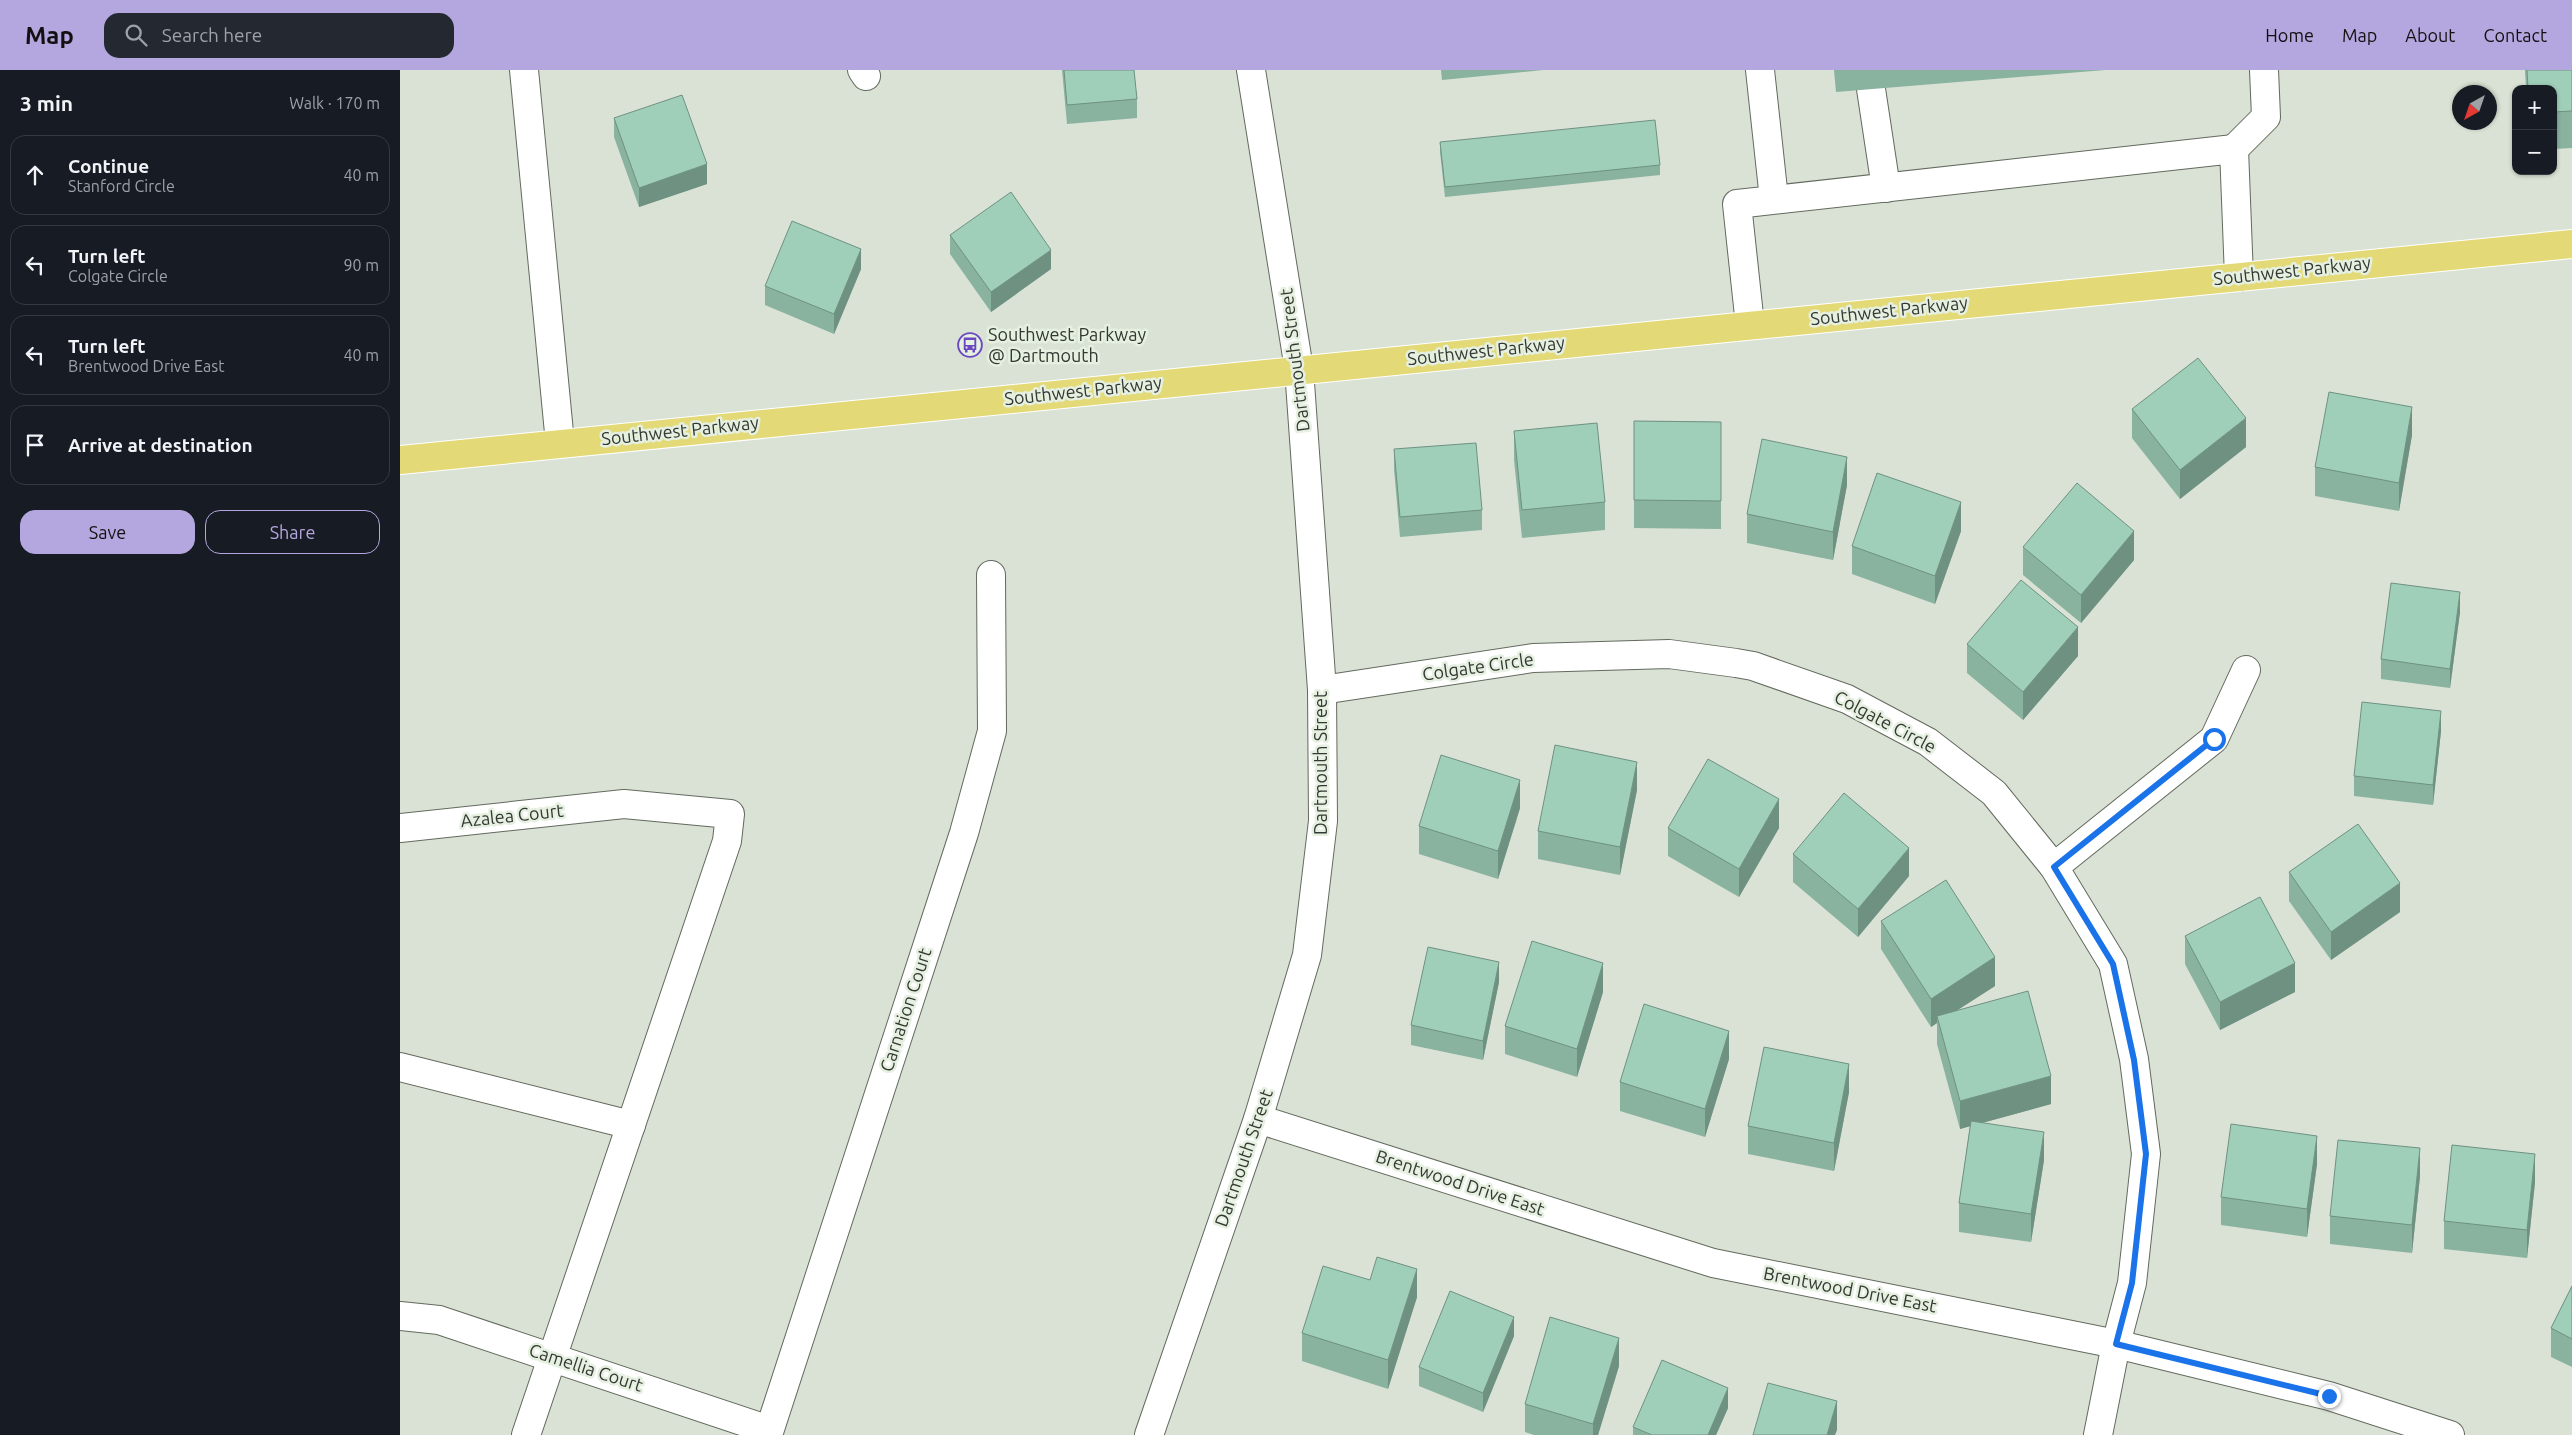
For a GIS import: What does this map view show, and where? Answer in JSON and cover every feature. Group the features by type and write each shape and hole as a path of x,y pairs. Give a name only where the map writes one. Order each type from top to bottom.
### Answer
{"main road":[{"name":"Southwest Parkway","path":"400,460 1299,369 2572,244"}],"street":[{"path":"524,70 560,443"},
{"name":"Dartmouth Street","path":"1149,1435 1258,1119 1307,955 1322,821 1322,690 1299,369 1251,70"},
{"path":"1760,70 1774,199"},
{"path":"1750,325 1737,204 2234,149 2266,117 2264,70"},
{"path":"1871,89 1886,188"},
{"path":"2234,149 2239,277"},
{"name":"Carnation Court","path":"768,1432 964,833 992,731 991,575"},
{"name":"Colgate Circle","path":"1322,690 1533,658 1669,654 1754,666 1847,699 1928,742 1994,792 2054,867 2113,964 2136,1069 2146,1154 2132,1283 2116,1344 2098,1435"},
{"path":"2054,867 2214,739 2246,670"},
{"name":"Azalea Court","path":"400,828 624,804 730,814 728,842 631,1126"},
{"path":"400,1067 631,1126 526,1435"},
{"name":"Brentwood Drive East","path":"1258,1119 1713,1263 2116,1344 2329,1396 2450,1435"},
{"name":"Camellia Court","path":"400,1316 439,1320 768,1432"}],"building":[{"path":"1064,70 1134,70 1137,99 1067,105"},
{"path":"2527,70 2572,70 2572,111 2557,112 2557,85 2528,85"},
{"path":"682,95 707,164 639,188 614,118"},
{"path":"1655,120 1660,165 1445,187 1440,142"},
{"path":"1011,192 1051,250 991,292 950,235"},
{"path":"792,221 861,249 834,314 765,286"},
{"path":"2198,358 2246,418 2180,470 2132,409"},
{"path":"2329,392 2412,407 2399,483 2315,467"},
{"path":"1634,421 1721,422 1721,501 1634,500"},
{"path":"1597,423 1605,502 1522,510 1514,431"},
{"path":"1762,439 1847,457 1833,532 1747,514"},
{"path":"1476,443 1482,510 1400,517 1394,449"},
{"path":"1877,473 1961,502 1935,576 1852,546"},
{"path":"2077,483 2134,531 2081,595 2023,547"},
{"path":"2021,580 2078,627 2023,692 1967,644"},
{"path":"2391,583 2460,592 2450,669 2381,659"},
{"path":"2362,702 2441,711 2433,785 2354,776"},
{"path":"1555,745 1637,762 1620,847 1538,831"},
{"path":"1441,755 1520,780 1498,851 1419,826"},
{"path":"1708,759 1779,799 1739,869 1668,828"},
{"path":"1844,793 1909,848 1858,909 1793,854"},
{"path":"2358,824 2400,883 2331,932 2289,872"},
{"path":"1946,880 1995,957 1931,999 1881,921"},
{"path":"2260,897 2295,963 2220,1002 2185,936"},
{"path":"1532,941 1603,963 1577,1049 1505,1026"},
{"path":"1428,947 1499,962 1483,1041 1411,1025"},
{"path":"2028,991 2051,1076 1960,1101 1937,1016"},
{"path":"1644,1004 1729,1031 1705,1109 1620,1082"},
{"path":"1764,1047 1849,1064 1834,1143 1748,1126"},
{"path":"1971,1121 2044,1132 2031,1214 1959,1203"},
{"path":"2231,1124 2317,1136 2307,1209 2221,1197"},
{"path":"2338,1140 2420,1148 2412,1225 2330,1216"},
{"path":"2452,1145 2535,1154 2527,1230 2444,1221"},
{"path":"1377,1257 1417,1269 1388,1360 1302,1333 1323,1266 1370,1280"},
{"path":"2572,1286 2572,1339 2551,1328"},
{"path":"1450,1291 1514,1317 1483,1393 1419,1367"},
{"path":"1550,1317 1619,1338 1593,1424 1525,1404"},
{"path":"1662,1360 1728,1388 1708,1435 1652,1435 1633,1427"},
{"path":"1768,1383 1837,1401 1827,1435 1753,1435"}],"place":[{"name":"Southwest Parkway @ Dartmouth","path":"970,345"}],"route":[{"path":"2214,739 2054,867 2113,964 2134,1060 2146,1154 2132,1283 2116,1344 2329,1396"}]}
